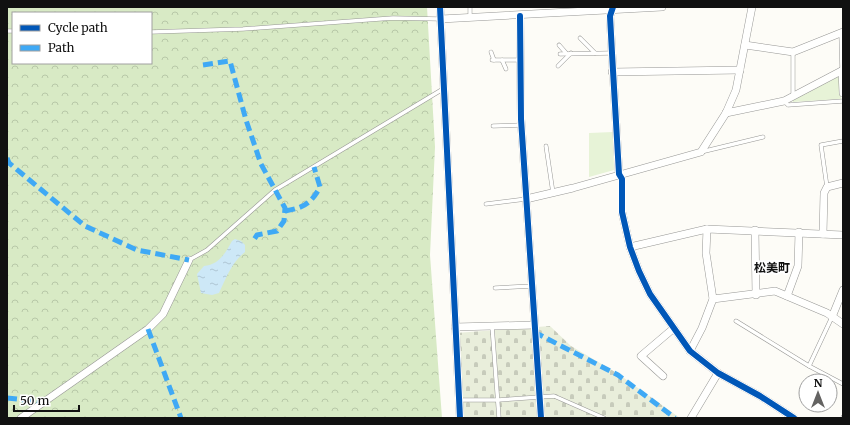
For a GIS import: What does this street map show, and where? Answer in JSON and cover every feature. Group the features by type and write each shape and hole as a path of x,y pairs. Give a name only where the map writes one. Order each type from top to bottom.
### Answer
{"street":[{"path":"440,7 460,418"},
{"path":"441,19 520,16 550,10 662,7"},
{"path":"526,199 553,193 701,152 726,113 736,90 752,7"},
{"path":"613,8 610,16 612,72 619,174 622,179 622,212 630,247 650,294 690,351 718,373 760,396 794,418"},
{"path":"520,16 522,125 541,418"},
{"path":"745,45 793,52 842,33"},
{"path":"612,72 740,70"},
{"path":"726,113 784,101 843,70 843,94"},
{"path":"823,234 824,193 827,187 843,183"},
{"path":"630,247 707,229 843,235"},
{"path":"690,351 702,328 713,299 706,253 707,229"},
{"path":"755,230 756,295"},
{"path":"787,296 798,266 799,232"},
{"path":"21,418 148,329 162,314 190,260"},
{"path":"832,317 843,290"},
{"path":"713,299 756,295 775,291 828,313 843,324"},
{"path":"455,327 534,325"},
{"path":"663,376 641,356 674,328"},
{"path":"691,418 718,373"}],"lane":[{"path":"470,7 470,17"},
{"path":"152,32 243,29 394,18 441,19"},
{"path":"842,33 843,70"},
{"path":"580,38 595,53"},
{"path":"559,45 566,53"},
{"path":"491,52 493,60 521,60"},
{"path":"560,54 612,52"},
{"path":"793,52 793,96"},
{"path":"558,66 571,53"},
{"path":"502,60 506,69"},
{"path":"190,260 207,250 275,190 443,89"},
{"path":"784,101 788,105 843,101"},
{"path":"493,126 522,125"},
{"path":"701,152 763,137"},
{"path":"827,187 822,145 843,141"},
{"path":"546,146 553,193"},
{"path":"486,204 526,199"},
{"path":"495,288 532,286"},
{"path":"809,366 832,317"},
{"path":"736,321 809,366 843,384"},
{"path":"492,326 499,418"},
{"path":"459,400 498,400 554,396 604,418"}],"green space":[{"path":"7,7 427,7 435,147 430,255 442,418 7,418"},
{"path":"841,74 841,99 793,102 792,100"},
{"path":"613,132 614,170 589,177 589,133"},
{"path":"550,326 571,346 617,373 680,418 462,418 456,333"}],"water":[{"path":"235,239 241,241 245,245 245,252 233,265 219,293 212,295 201,293 197,274 204,266 218,261"}],"marked path":[{"path":"203,65 230,61 246,120 261,164 285,208 284,221 277,231 257,235 253,241"},
{"path":"7,158 9,163 85,226 137,250 189,260"},
{"path":"285,211 302,207 317,193 320,187 314,167"},
{"path":"148,329 181,418"},
{"path":"534,332 618,375 675,418"},
{"path":"7,398 43,402"}],"cycle path":[{"path":"440,7 460,418"},
{"path":"613,7 610,16 619,174 622,179 622,212 630,247 639,271 650,294 690,351 718,373 760,396 794,418"},
{"path":"520,16 521,119 541,418"}],"district":[{"name":"松美町","path":"772,267"}]}
